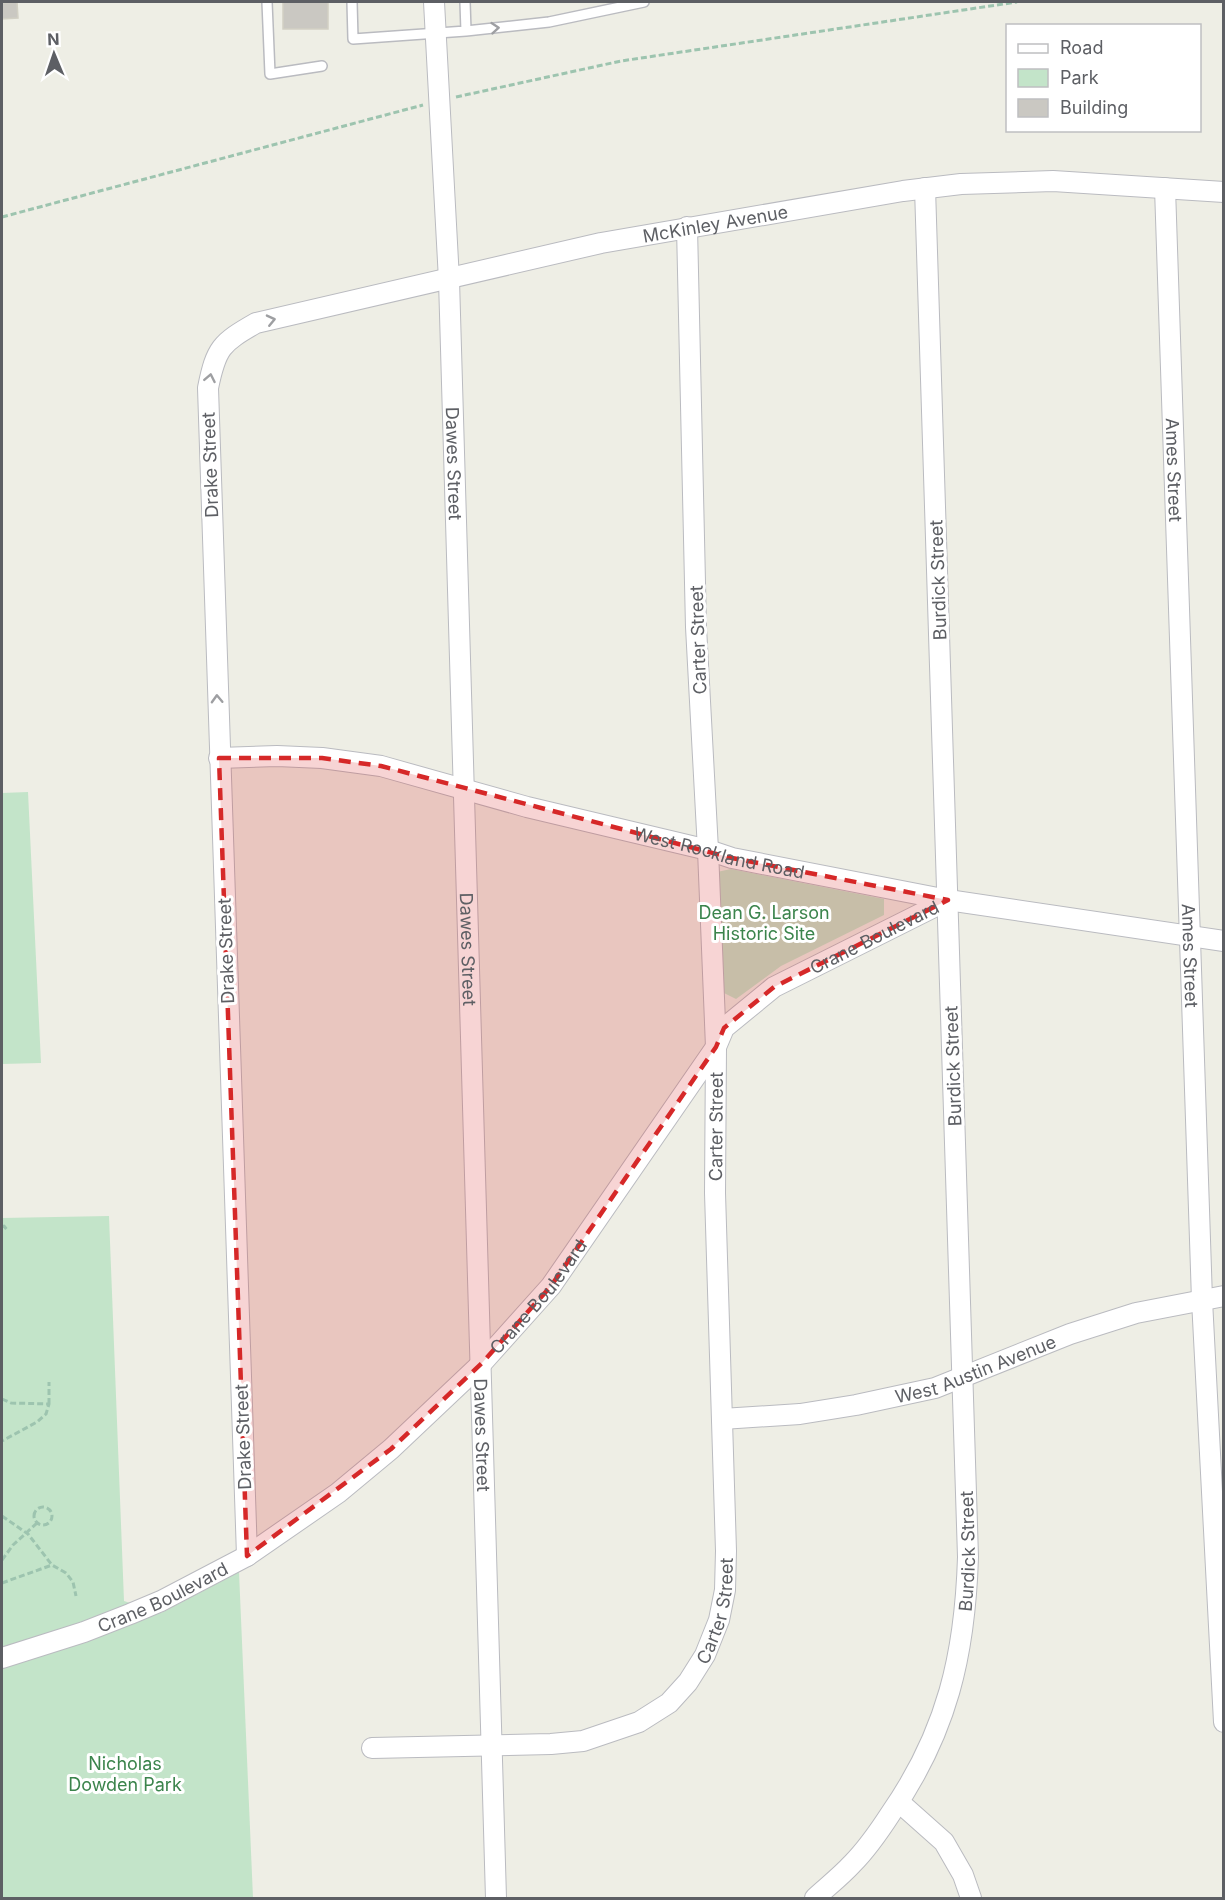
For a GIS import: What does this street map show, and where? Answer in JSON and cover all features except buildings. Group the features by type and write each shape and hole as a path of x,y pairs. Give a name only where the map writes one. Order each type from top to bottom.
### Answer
{"street":[{"name":"Dawes Street","path":"434,2 449,280 496,1899"},
{"name":"McKinley Avenue","path":"221,348 232,337 256,323 601,243 925,188 961,184 1053,181 1224,192"},
{"name":"Burdick Street","path":"815,1899 853,1864 914,1780 948,1698 960,1651 967,1597 968,1557 925,188"},
{"name":"Ames Street","path":"1165,188 1202,1300 1224,1722"},
{"name":"Carter Street","path":"372,1748 551,1744 583,1741 639,1722 669,1703 688,1682 705,1655 719,1620 725,1590 726,1551 715,1192 716,1047 696,627 687,227"},
{"name":"Drake Street","path":"221,348 212,368 208,388 247,1556"},
{"name":"West Rockland Road","path":"219,758 277,756 322,758 381,766 527,807 708,850 732,858 948,900 1224,941"},
{"name":"Crane Boulevard","path":"2,1658 84,1632 161,1601 247,1556 338,1493 391,1449 482,1364 551,1286 716,1047 724,1028 774,987 948,900"},
{"name":"West Austin Avenue","path":"722,1419 800,1414 935,1388 1070,1334 1136,1313 1224,1296"},
{"path":"899,1802 944,1842 963,1875 971,1899"}],"lane":[{"path":"267,2 270,74 322,66"},
{"path":"352,2 354,39 436,34 549,22 644,2"},
{"path":"465,2 466,31"}],"path":[{"path":"2,218 438,101 621,61 1017,2"},
{"path":"2,1227 4,1226 8,1231"},
{"path":"2,1441 37,1422 46,1414 49,1404 49,1382"},
{"path":"2,1399 11,1403 49,1404"},
{"path":"39,1508 48,1508 52,1516 51,1521 46,1525 37,1523 34,1518 35,1512 39,1508"},
{"path":"2,1516 28,1534 52,1566 66,1573 73,1582 76,1596"},
{"path":"2,1560 13,1545 28,1534 37,1523"},
{"path":"2,1582 52,1566"}],"highlighted area":[{"path":"219,758 322,758 381,766 732,858 948,900 774,987 724,1028 716,1047 551,1286 482,1363 391,1449 247,1556"}],"green space":[{"path":"28,792 41,1063 2,1064 2,793"},
{"name":"Dean G. Larson Historic Site","path":"731,869 884,899 884,915 781,966 736,999 722,992 717,872"},
{"name":"Nicholas Dowden Park","path":"109,1216 124,1601 161,1613 239,1572 253,1898 2,1898 2,1218"}]}
